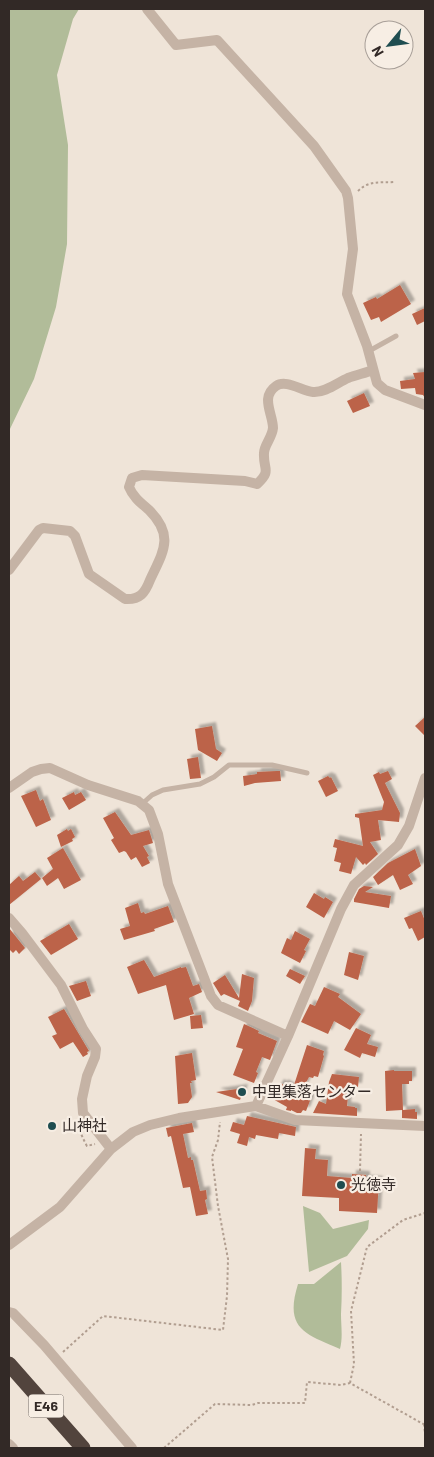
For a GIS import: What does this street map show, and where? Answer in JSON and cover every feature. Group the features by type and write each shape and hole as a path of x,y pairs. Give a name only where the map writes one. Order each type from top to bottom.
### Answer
{"highway":[{"name":"E46","path":"9,1364 83,1448"}],"street":[{"path":"147,9 176,45 217,40 314,146 346,191 353,249 347,294 368,351 377,383 385,390 425,405"},
{"path":"9,570 39,530 43,528 70,531 75,536 89,574 125,599 141,596 146,590 166,540 161,523 132,494 129,487 132,478 142,475 245,481 257,484 267,471 264,451 272,434 273,426 268,407 268,397 274,387 279,384 286,384 312,392 320,392 347,378 374,370"},
{"path":"9,788 32,772 50,768 88,785 138,801 149,810 158,834 168,884 211,996 218,1005 288,1036"},
{"path":"256,1106 288,1036 341,909 354,885 398,845 409,826 425,778"},
{"path":"9,918 22,932 61,985 83,1029 96,1049 87,1076 82,1100 83,1113 111,1149"},
{"path":"9,1245 60,1207 111,1149 133,1132 150,1125 179,1118 256,1106 295,1120 425,1126"},
{"path":"9,1312 14,1313 132,1448"},
{"path":"9,1444 13,1448"}],"lane":[{"path":"368,351 396,336"},
{"path":"142,804 163,790 200,784 214,777 229,765 272,765 307,773"}],"path":[{"path":"348,198 364,185 394,182"},
{"path":"55,1359 103,1316 223,1330 228,1259 218,1206 212,1157 218,1140 222,1112"},
{"path":"360,1171 361,1124"},
{"path":"64,1127 78,1130 87,1146 104,1140"},
{"path":"350,1383 354,1364 351,1311 367,1248 403,1220 425,1213"},
{"path":"164,1448 215,1404 305,1404 307,1382 341,1385 350,1383 425,1424 425,1434"}],"green space":[{"path":"9,9 79,9 73,19 57,75 68,145 67,244 56,307 34,379 9,431"},
{"path":"303,1206 320,1213 333,1229 369,1220 368,1229 347,1256 309,1272"},
{"path":"341,1262 342,1336 340,1349 317,1339 301,1328 296,1320 294,1299 298,1284 314,1284"}],"building":[{"path":"400,285 411,304 381,322 379,317 371,320 363,303 376,297 377,299"},
{"path":"425,308 425,321 417,325 412,314"},
{"path":"425,372 425,398 423,395 416,394 415,388 401,389 400,381 415,379 413,373"},
{"path":"364,393 370,406 353,413 347,401"},
{"path":"425,717 425,736 415,726"},
{"path":"212,726 216,749 222,753 217,761 198,750 195,729"},
{"path":"198,757 201,778 190,779 187,759"},
{"path":"280,771 281,781 244,786 243,776 257,774 257,772"},
{"path":"388,771 392,779 385,783 400,813 399,822 378,820 381,840 370,842 378,854 366,865 365,863 363,865 356,857 351,874 339,871 341,863 334,861 337,848 333,847 335,839 363,846 359,818 355,817 355,814 382,810 384,802 373,775"},
{"path":"328,776 331,777 338,791 326,797 318,781"},
{"path":"36,790 40,801 43,799 51,820 36,827 21,796"},
{"path":"74,792 75,795 81,792 86,800 69,810 62,798"},
{"path":"115,812 131,835 149,830 153,843 143,846 149,856 147,857 150,863 142,867 136,857 131,860 126,852 119,853 111,840 114,838 103,818"},
{"path":"67,829 68,831 71,829 75,837 72,839 73,841 61,847 57,835"},
{"path":"63,848 81,880 64,889 58,878 47,886 42,878 53,869 47,858"},
{"path":"415,849 421,866 408,875 413,884 400,890 393,875 378,885 373,877 388,863"},
{"path":"35,872 41,879 9,905 9,885 19,876 23,881"},
{"path":"364,886 373,887 365,892 391,896 389,908 354,902 359,889"},
{"path":"314,893 333,902 324,918 306,907"},
{"path":"138,903 141,913 144,912 145,914 168,906 174,922 154,929 155,931 124,940 120,929 130,926 125,908"},
{"path":"421,911 425,921 425,937 418,941 412,928 409,929 404,918"},
{"path":"69,924 78,939 51,955 40,941"},
{"path":"9,928 25,948 19,954 16,950 13,953 9,949"},
{"path":"295,931 310,939 300,963 281,953 287,938 291,940"},
{"path":"349,952 364,956 358,980 344,975"},
{"path":"144,960 154,977 186,967 193,986 199,984 202,992 189,998 194,1014 174,1020 166,985 138,994 127,967"},
{"path":"290,969 305,976 300,984 286,976"},
{"path":"242,974 254,978 252,1001 248,1011 238,1006 240,1001 224,994 221,996 213,983 225,975 239,998"},
{"path":"86,981 91,996 77,1001 69,986"},
{"path":"324,987 340,994 338,997 361,1014 350,1030 334,1021 328,1034 301,1022 310,1004 315,1006"},
{"path":"64,1009 89,1051 83,1057 73,1042 60,1049 52,1036 57,1034 48,1017"},
{"path":"201,1015 203,1028 191,1029 190,1016"},
{"path":"244,1024 259,1031 258,1033 277,1041 270,1060 262,1057 254,1083 233,1075 243,1049 236,1047"},
{"path":"356,1028 371,1035 367,1044 378,1047 375,1057 362,1053 360,1058 344,1050"},
{"path":"307,1045 324,1051 324,1056 318,1077 309,1077 300,1094 311,1098 306,1111 303,1110 301,1113 297,1113 286,1110 287,1107 271,1098 280,1083 293,1088"},
{"path":"192,1053 196,1080 190,1083 192,1097 188,1103 178,1104 175,1056"},
{"path":"385,1071 412,1071 412,1081 409,1081 409,1084 402,1084 403,1110 415,1109 417,1119 402,1118 402,1110 386,1111"},
{"path":"332,1074 359,1077 358,1087 349,1086 347,1106 357,1108 357,1116 313,1113 319,1101 326,1104"},
{"path":"244,1088 240,1100 216,1092"},
{"path":"247,1116 296,1127 295,1136 279,1133 278,1139 256,1135 255,1139 249,1137 247,1146 237,1143 240,1134 230,1131 233,1122 244,1125"},
{"path":"192,1123 194,1132 183,1134 188,1158 191,1157 191,1160 193,1160 200,1191 206,1190 207,1199 205,1200 208,1214 196,1216 190,1187 183,1188 171,1136 168,1137 166,1128"},
{"name":"光徳寺","path":"305,1148 316,1149 315,1159 328,1160 327,1176 352,1178 352,1174 366,1175 366,1179 379,1180 377,1213 339,1211 339,1198 302,1196"}],"place":[{"name":"中里集落センター","path":"242,1092"},
{"name":"山神社","path":"52,1126"},
{"name":"光徳寺","path":"341,1185"}]}
